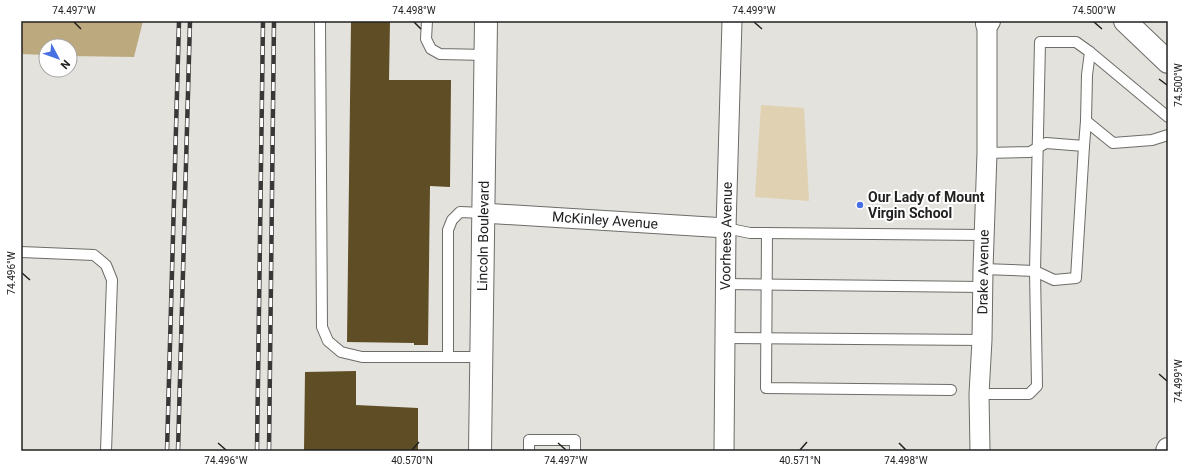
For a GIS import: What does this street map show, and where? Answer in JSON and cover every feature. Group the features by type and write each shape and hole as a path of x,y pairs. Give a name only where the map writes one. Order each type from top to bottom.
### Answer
{"main road":[{"name":"Lincoln Boulevard","path":"480,451 486,21"},
{"path":"1126,21 1168,62"}],"street":[{"name":"Voorhees Avenue","path":"724,451 726,228 732,21"},
{"name":"Drake Avenue","path":"980,451 979,394 987,154 987,22"},
{"name":"McKinley Avenue","path":"483,213 726,228"}],"lane":[{"path":"320,21 322,327 328,341 341,352 362,357 481,357"},
{"path":"427,21 426,39 431,49 440,54 486,56"},
{"path":"979,394 1029,394 1037,386 1035,271 1040,42 1076,42 1168,117"},
{"path":"725,284 983,278 1035,271 1054,280 1076,278 1086,121 1087,75 1090,52"},
{"path":"1086,121 1113,142 1152,140 1168,135"},
{"path":"987,154 1030,152 1046,143 1084,146"},
{"path":"448,357 448,230 452,220 460,212 483,213"},
{"path":"726,228 767,233 984,235"},
{"path":"767,233 766,388 951,390"},
{"path":"21,252 94,255 106,265 112,280 106,451"},
{"path":"725,338 982,340"},
{"path":"529,451 530,440 575,440 575,451"}],"shaded area":[{"path":"21,21 143,21 134,57 78,56 78,38 38,38 38,55 21,54"},
{"path":"761,105 804,108 809,201 755,197"}],"building":[{"path":"351,21 390,21 389,80 451,80 450,187 430,186 428,345 414,345 414,343 347,342"},
{"path":"356,371 356,405 418,408 418,451 304,451 305,372"}],"railway":[{"path":"167,451 179,21"},
{"path":"178,451 190,21"},
{"path":"257,451 263,21"},
{"path":"269,451 274,21"}],"place":[{"name":"Our Lady of Mount Virgin School","path":"860,205"}]}
